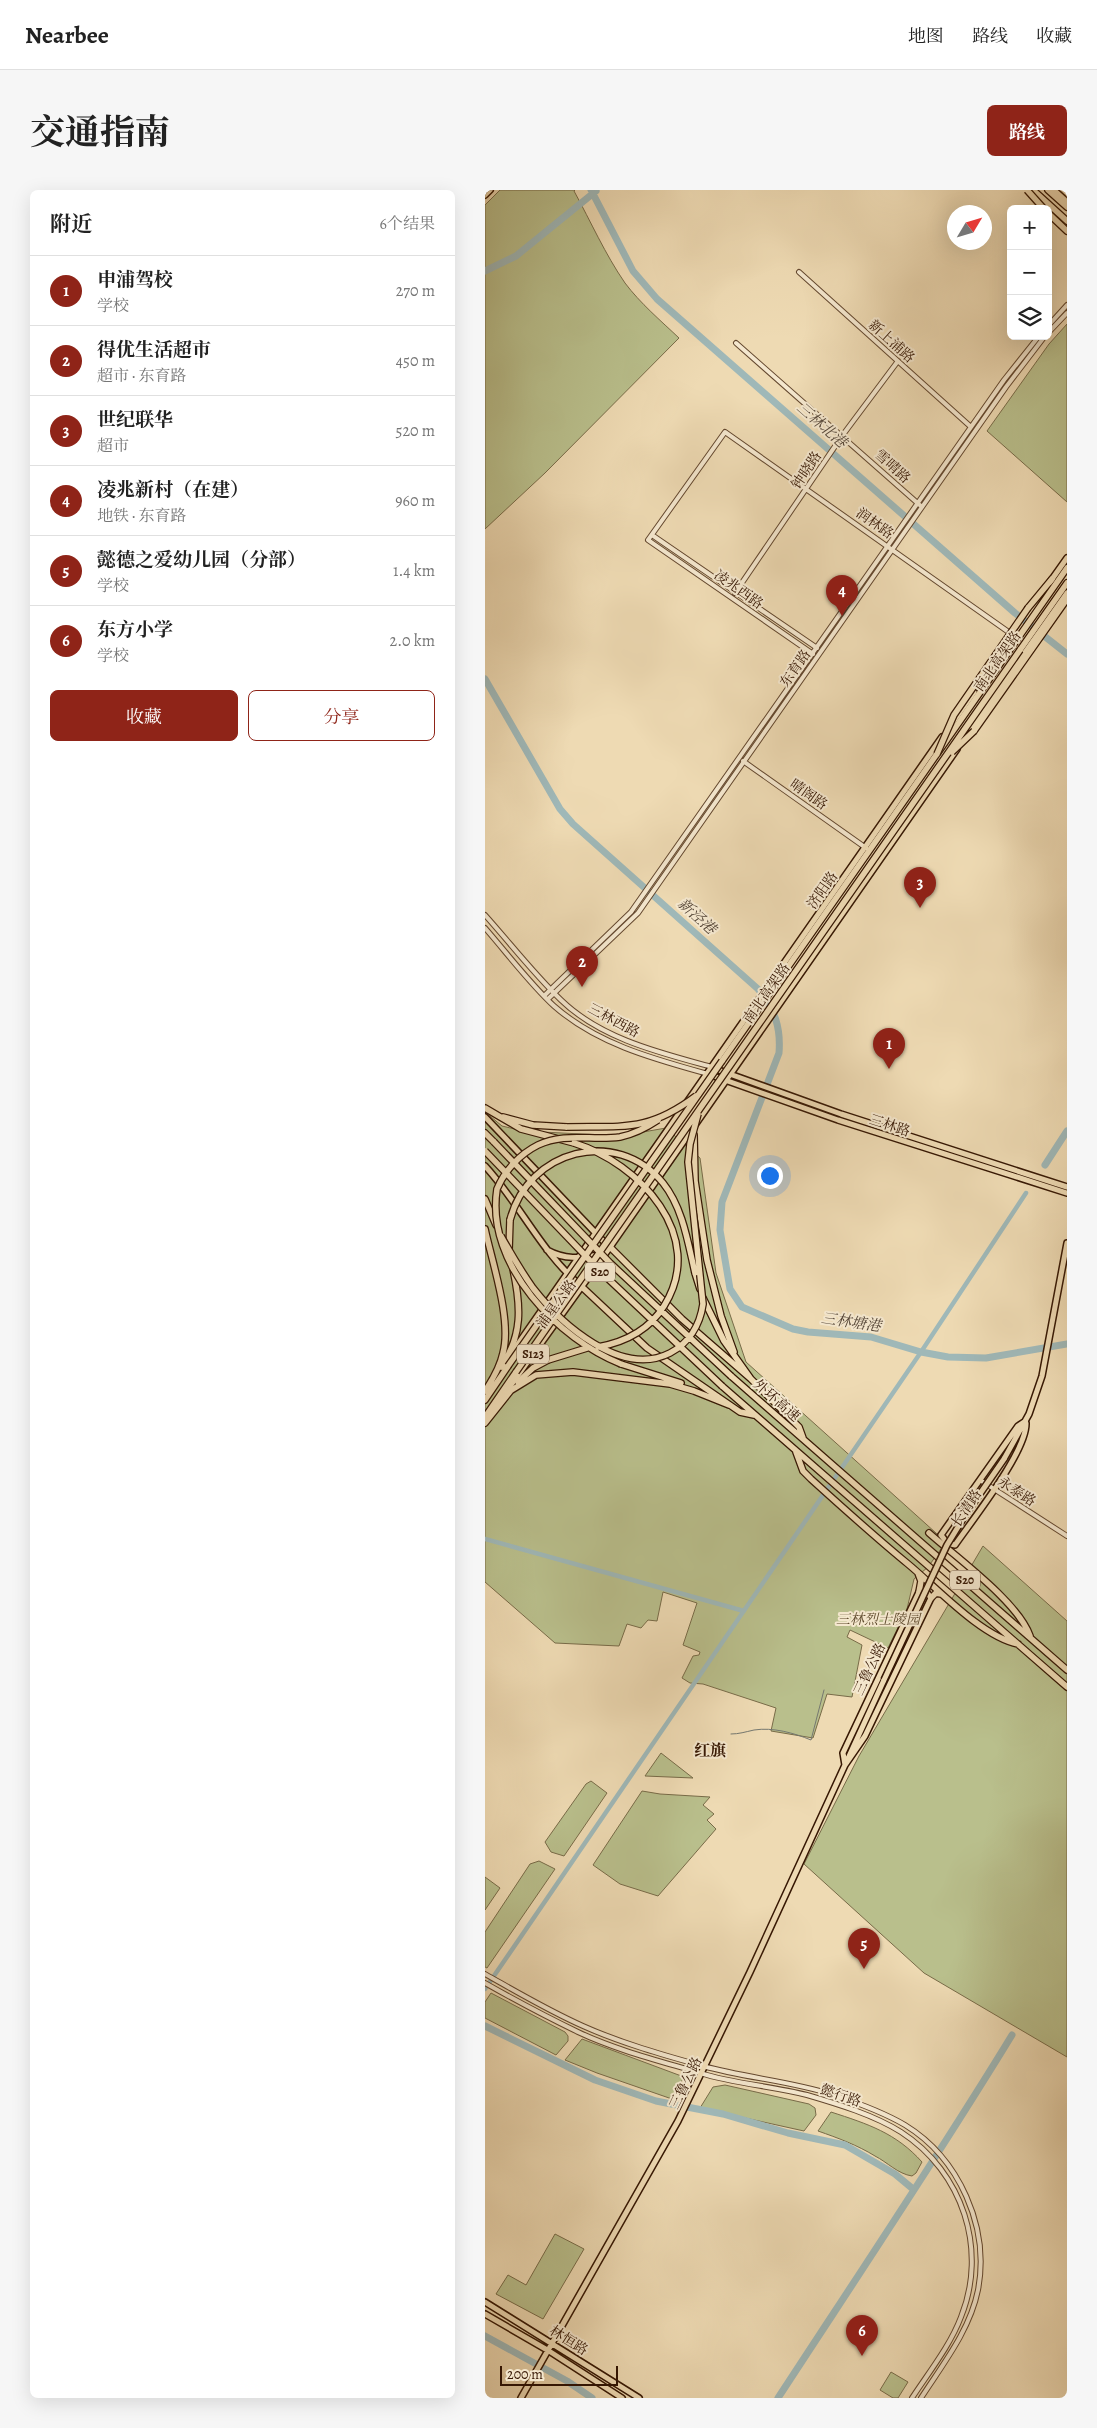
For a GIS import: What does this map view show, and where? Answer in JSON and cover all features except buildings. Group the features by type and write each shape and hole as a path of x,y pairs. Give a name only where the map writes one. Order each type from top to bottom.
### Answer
{"highway":[{"path":"1025,190 1040,205"},
{"path":"1033,190 1067,221"},
{"path":"1051,190 1067,202"},
{"path":"1051,190 1067,207"},
{"path":"1052,217 1067,230"},
{"name":"南北高架路","path":"485,1400 1067,568"},
{"path":"937,754 955,715 1028,610 1052,579"},
{"name":"南北高架路","path":"485,1417 1067,583"},
{"path":"945,758 974,731 1067,599"},
{"path":"694,1391 688,1385 621,1364 599,1355 569,1337 543,1316 521,1292 506,1269 492,1231 492,1208 497,1191 506,1173 518,1159 532,1148 563,1138 620,1137 645,1128 699,1093"},
{"path":"485,1199 501,1236 522,1273 562,1320 611,1353 633,1359 656,1358 675,1350 694,1331 701,1315 703,1304 689,1181 690,1144 703,1104"},
{"path":"485,1108 525,1131 574,1143 618,1163 640,1181 657,1200 669,1221 675,1238 678,1257 674,1284 666,1303 658,1315 636,1334 615,1343 567,1352 548,1360 526,1374 485,1423"},
{"path":"492,1113 533,1125 567,1127 632,1126 658,1120"},
{"path":"695,1125 693,1152 695,1180 713,1286 734,1352"},
{"name":"外环高速","path":"485,1133 610,1263 731,1376 1067,1670"},
{"name":"外环高速","path":"485,1152 601,1272 722,1386 1067,1687"},
{"path":"485,1391 511,1350 519,1323 519,1302 509,1246 512,1213 521,1193 529,1182 545,1167 557,1160 578,1153 606,1152 634,1160 652,1172 667,1188 677,1208 695,1273 709,1313 724,1341 734,1352 751,1379"},
{"path":"485,1229 505,1326 503,1353 493,1379"},
{"path":"609,1247 682,1319 751,1379 799,1427 804,1440"},
{"path":"582,1287 647,1348 740,1412 756,1415"},
{"path":"510,1391 531,1376 550,1372 582,1373 649,1380 694,1391 729,1405"},
{"path":"795,1450 803,1471 819,1487 945,1596 1005,1642 1018,1644"},
{"path":"929,1533 1006,1601 1027,1626 1031,1638"},
{"path":"955,1546 956,1557"},
{"path":"917,1572 921,1581 919,1592"},
{"path":"931,1598 936,1593 945,1596"}],"main road":[{"path":"485,195 490,190"},
{"path":"1052,579 1067,558"},
{"path":"485,1117 609,1247 1067,593"},
{"name":"济阳路","path":"595,1234 866,848 1028,610"},
{"name":"三林路","path":"713,1067 841,1114 1029,1178"},
{"name":"三林路","path":"708,1074 781,1100 1029,1178 1067,1187"},
{"path":"485,1166 510,1195 547,1250 567,1274 582,1287"},
{"name":"三林路","path":"1042,1181 1067,1193"},
{"name":"浦星公路","path":"485,1391 595,1234"},
{"name":"长清路","path":"1004,1459 1026,1420 1046,1361 1067,1243"},
{"name":"浦星公路","path":"485,1423 609,1247"},
{"path":"547,1250 560,1256 578,1258 605,1254"},
{"name":"长清路","path":"1026,1420 1026,1433 1019,1449 955,1546 947,1543 941,1535 1018,1426 1026,1420"},
{"name":"三鲁公路","path":"521,2398 677,2124 947,1546 965,1514 1004,1459"},
{"path":"929,1533 935,1536 941,1535"},
{"path":"919,1592 926,1591 931,1598"},
{"name":"三鲁公路","path":"845,1765 843,1754 919,1592"},
{"name":"三鲁公路","path":"845,1765 865,1736 931,1598"},
{"name":"林恒路","path":"485,2302 639,2398"},
{"name":"林恒路","path":"485,2314 622,2398"}],"street":[{"name":"新上浦路","path":"799,272 971,427"},
{"path":"1052,322 1067,305"},
{"path":"1052,329 1067,313"},
{"name":"东育路","path":"547,997 551,989 631,912 971,427 1036,340"},
{"name":"东育路","path":"547,997 555,993 643,906 1006,387 1042,340"},
{"name":"雪晴路","path":"736,343 843,436 921,508"},
{"name":"钟晓路","path":"735,592 843,436 898,361"},
{"name":"润林路","path":"652,535 725,432 1014,632"},
{"name":"凌兆西路","path":"817,657 648,540 652,535 821,651"},
{"name":"晴阁路","path":"739,759 866,848"},
{"name":"三林西路","path":"485,915 562,1002 589,1021 616,1036 640,1046 713,1067"},
{"name":"三林西路","path":"485,928 562,1011 611,1042 652,1058 708,1074"},
{"name":"永泰路","path":"980,1480 1067,1536"},
{"name":"懿行路","path":"485,1974 585,2026 705,2067 786,2082 834,2095 880,2112 905,2125 928,2142 947,2162 965,2193 974,2218 981,2257 978,2290 961,2334 921,2398"},
{"name":"懿行路","path":"485,1983 580,2033 701,2074 784,2090 830,2102 892,2128 922,2148 941,2168 958,2197 967,2222 973,2268 966,2303 955,2330 912,2398"}],"green space":[{"path":"500,190 575,190 605,249 625,283 644,305 679,338 545,473 485,529 485,205"},
{"path":"1067,324 1067,502 987,431 1049,344"},
{"name":"三林烈士陵园","path":"485,1112 502,1126 523,1131 620,1136 666,1128 700,1158 716,1273 746,1362 946,1542 928,1567 914,1579 907,1609 888,1648 850,1630 847,1637 862,1645 852,1697 827,1694 813,1738 771,1731 776,1708 703,1684 690,1683 682,1678 693,1656 699,1655 700,1652 683,1645 697,1603 663,1592 657,1621 648,1620 641,1628 627,1624 619,1646 555,1643 485,1582"},
{"path":"983,1546 1067,1621 1067,2057 924,1973 804,1864 859,1756"},
{"path":"661,1753 693,1778 645,1776"},
{"path":"591,1781 607,1793 564,1856 551,1852 545,1842 586,1784"},
{"path":"642,1791 710,1797 703,1805 714,1814 707,1820 716,1829 658,1896 620,1884 593,1865"},
{"path":"539,1861 555,1869 487,1968 485,1967 485,1932 530,1864"},
{"path":"485,1877 500,1888 485,1910"},
{"path":"491,1993 565,2032 568,2036 568,2041 556,2055 485,2018 485,2002"},
{"path":"582,2039 684,2077 672,2099 565,2060"},
{"path":"725,2085 809,2104 815,2108 816,2115 804,2131 700,2108 713,2087"},
{"path":"831,2112 869,2125 902,2144 922,2162 916,2173 912,2176 902,2173 861,2148 818,2131"},
{"path":"555,2234 584,2249 543,2319 496,2294 508,2275 526,2285"},
{"path":"891,2372 908,2382 898,2398 893,2398 880,2390"}],"waterway":[{"name":"三林北港","path":"591,190 633,271 657,299 1015,613 1067,654"},
{"path":"485,271 516,256 596,191"},
{"name":"新泾港","path":"485,679 560,809 573,824 758,989 773,1011 778,1027 779,1053 722,1202 720,1230 730,1289 742,1307 793,1329 871,1337 921,1352 948,1357 986,1358 1067,1344"},
{"path":"1045,1165 1067,1131"},
{"path":"485,1989 921,1352 1026,1193"},
{"path":"485,1539 744,1611"},
{"path":"731,1734 769,1729 791,1733 811,1740 824,1690"},
{"path":"485,2026 595,2080 656,2101 723,2114 788,2133 845,2145 895,2174 913,2189"},
{"path":"778,2398 926,2172 1012,2035"},
{"path":"485,2336 567,2381 592,2398"}],"place":[{"name":"凌兆新村（在建）","path":"842,616"},
{"name":"世纪联华","path":"920,908"},
{"name":"得优生活超市","path":"582,987"},
{"name":"申浦驾校","path":"889,1069"},
{"name":"懿德之爱幼儿园（分部）","path":"864,1969"},
{"name":"东方小学","path":"862,2356"}],"district":[{"name":"红旗","path":"710,1750"}],"water label":[{"name":"三林塘港","path":"851,1322"}]}
